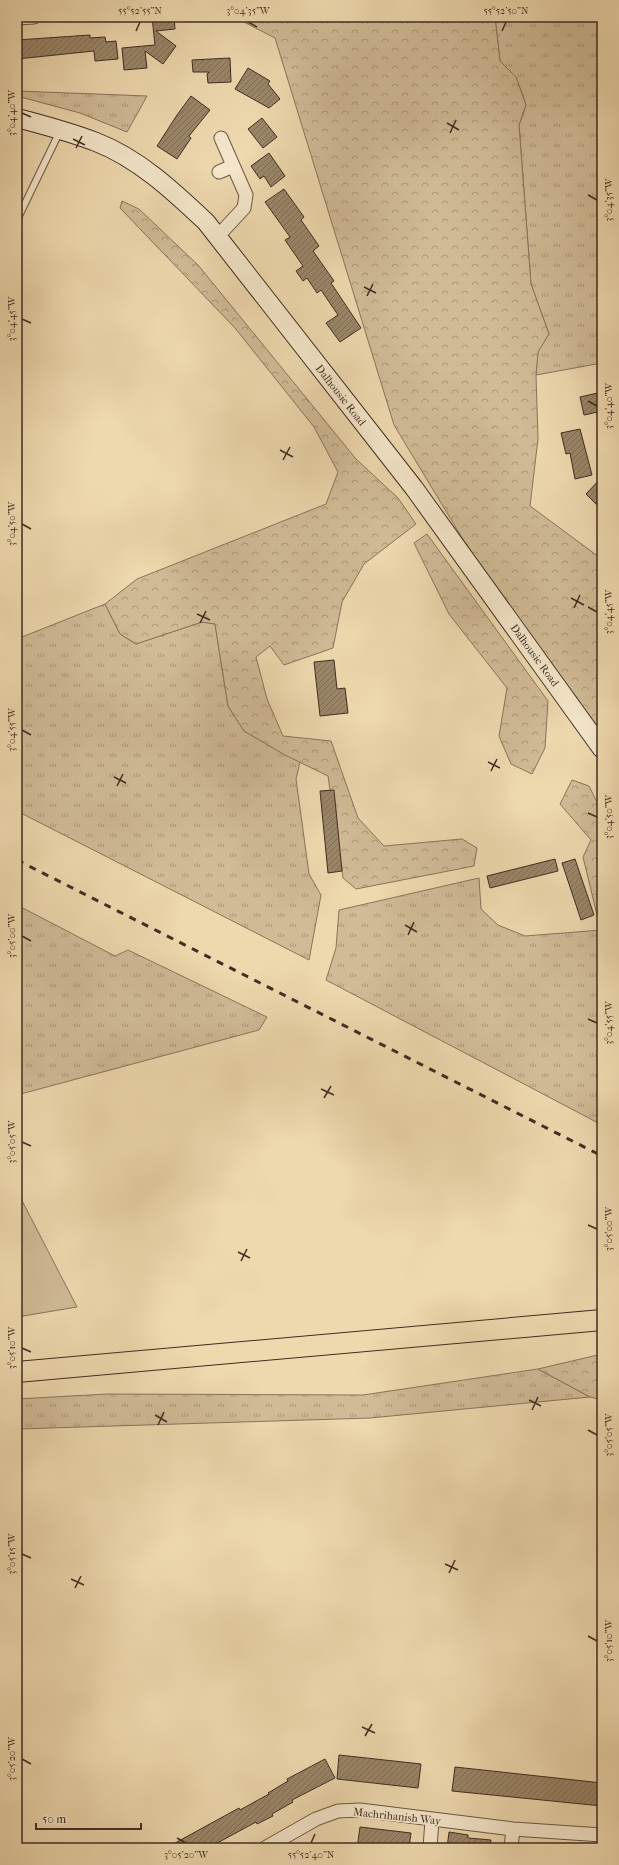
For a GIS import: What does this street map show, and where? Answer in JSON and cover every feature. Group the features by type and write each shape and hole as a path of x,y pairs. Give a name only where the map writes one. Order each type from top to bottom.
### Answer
{"main road":[{"name":"Dalhousie Road","path":"17,118 61,129 97,142 132,160 172,190 218,236 414,488 602,749"},
{"path":"17,1372 602,1320"}],"street":[{"path":"17,18 34,17"},
{"path":"218,236 244,208 246,195 221,138"},
{"path":"219,172 233,166"},
{"name":"Machrihanish Way","path":"265,1848 278,1844 316,1819 338,1811 360,1810 513,1829 602,1835"},
{"path":"430,1848 432,1820"},
{"path":"511,1848 513,1829"}],"lane":[{"path":"17,220 61,129"}],"green space":[{"path":"234,17 495,17 500,61 516,77 526,105 519,125 531,284 549,334 538,352 536,375 538,439 530,506 595,554 602,556 602,732 508,614 394,425 275,38"},
{"path":"495,17 602,17 602,363 536,375 538,351 549,334 531,284 519,125 526,105 516,77 500,61"},
{"path":"17,91 147,96 127,132 80,113 17,96"},
{"path":"122,201 139,209 198,265 356,459 398,498 416,524 364,564 342,602 333,648 284,665 270,646 256,657 267,699 283,736 331,741 358,818 384,846 462,839 477,848 474,866 356,889 343,878 328,776 285,755 244,731 228,706 215,624 202,622 136,644 120,634 105,604 137,579 326,504 338,472 314,427 235,328 120,208"},
{"path":"427,534 548,701 545,748 532,774 511,764 499,736 507,688 449,614 414,543"},
{"path":"105,604 120,634 136,644 202,622 215,624 228,706 244,731 300,762 296,779 309,874 321,895 309,960 17,811 17,639"},
{"path":"572,780 589,786 602,812 602,925 599,923 583,857 591,840 560,804"},
{"path":"479,878 481,909 498,925 525,936 602,930 602,1125 326,980 336,948 339,910"},
{"path":"17,905 115,956 128,950 267,1017 259,1030 17,1095"},
{"path":"17,1191 77,1307 17,1317"},
{"path":"602,1354 602,1400 590,1397 538,1369"},
{"path":"538,1369 590,1397 370,1418 17,1429 17,1399 107,1394 363,1395"}],"building":[{"path":"152,17 174,17 175,29 156,31 176,46 163,64 145,51 147,68 124,70 122,48 155,45"},
{"path":"90,35 90,38 105,37 106,42 116,41 118,59 95,61 94,51 17,59 17,40"},
{"path":"230,58 231,82 208,83 207,74 209,72 193,72 192,60"},
{"path":"248,68 270,81 268,84 280,99 269,108 235,89"},
{"path":"191,96 210,110 189,136 191,138 177,159 157,146"},
{"path":"262,118 277,137 263,148 248,129"},
{"path":"269,153 285,176 271,187 264,176 260,179 251,166"},
{"path":"284,189 304,217 301,220 319,246 313,251 334,281 331,283 361,328 340,342 326,323 338,315 321,290 317,293 307,278 303,281 296,271 303,266 285,240 290,237 265,202"},
{"path":"602,392 602,411 584,415 580,397"},
{"path":"580,429 592,475 575,479 570,453 566,454 561,433"},
{"path":"602,477 602,510 586,494"},
{"path":"334,660 337,689 345,688 348,713 320,716 314,662"},
{"path":"334,790 342,871 328,873 320,791"},
{"path":"555,859 558,871 490,888 487,876"},
{"path":"575,859 594,915 581,920 562,863"},
{"path":"339,1755 421,1764 418,1788 337,1779"},
{"path":"325,1759 335,1778 292,1800 293,1802 272,1814 273,1816 257,1824 256,1822 208,1848 166,1848 239,1808 240,1810 269,1794 268,1793 288,1781 287,1779"},
{"path":"455,1767 602,1783 602,1806 452,1791"},
{"path":"360,1827 411,1833 409,1848 357,1848"},
{"path":"449,1832 468,1835 468,1838 491,1840 490,1848 447,1848"}],"railway":[{"path":"17,860 602,1156"}]}
